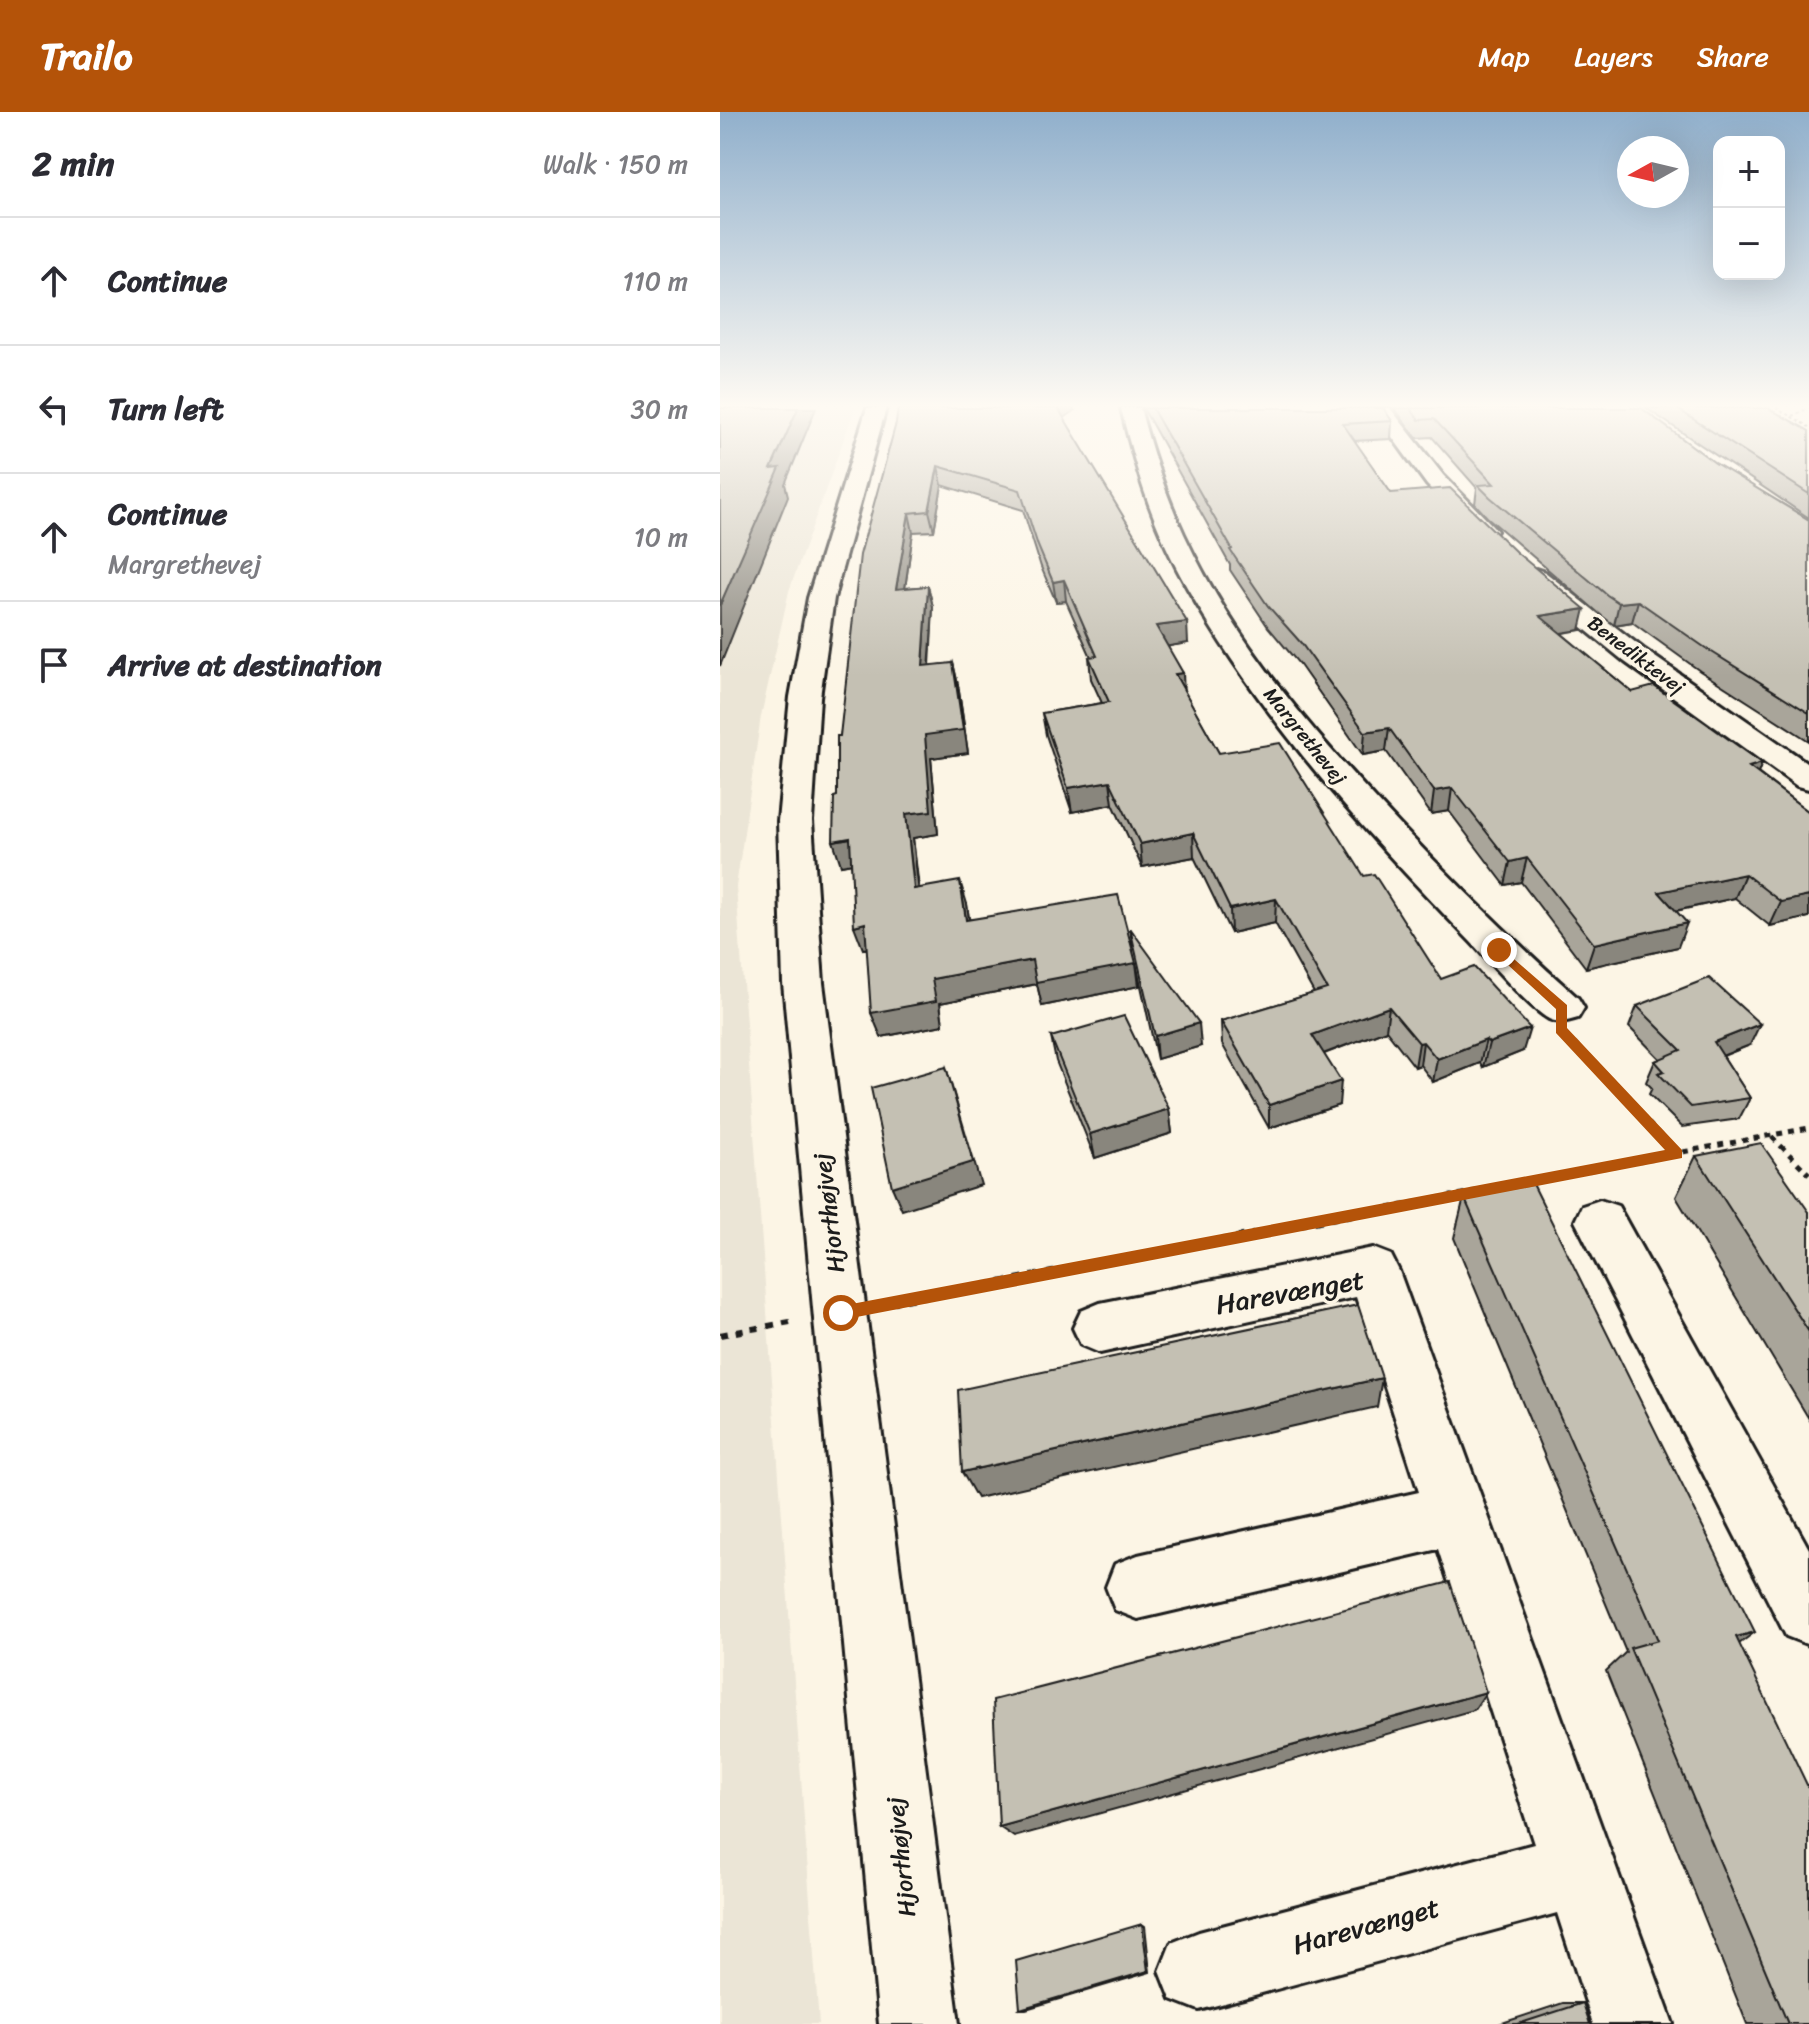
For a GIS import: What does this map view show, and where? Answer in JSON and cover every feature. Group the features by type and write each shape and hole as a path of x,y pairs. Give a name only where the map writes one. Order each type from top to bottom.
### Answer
{"street":[{"name":"Hjorthøjvej","path":"851,497 821,598 805,697 795,821 803,983 919,2024"},
{"name":"Margrethevej","path":"1157,497 1186,562 1240,653 1328,769 1499,950 1563,1008"},
{"name":"Benediktevej","path":"1452,497 1512,556 1635,656 1809,779"},
{"path":"1600,1221 1809,1613"},
{"name":"Harevænget","path":"1100,1328 1373,1271 1633,2024"},
{"path":"1138,1587 1456,1514"},
{"name":"Harevænget","path":"1199,1971 1580,1869"}],"path":[{"path":"1563,1008 1560,1029 1677,1154"},
{"path":"720,1335 1809,1128"},
{"path":"1771,1136 1809,1174"}],"shaded area":[{"path":"720,497 823,497 789,591 761,716 736,887 819,2024 720,2024"}],"building":[{"path":"720,497 767,497 720,605"},
{"path":"876,497 932,497 929,511 909,513 896,589 928,586 923,666 953,663 963,730 925,735 931,811 906,814 914,889 960,881 966,920 1118,895 1136,963 1036,982 1032,960 932,979 936,1001 871,1013 865,923 854,926 850,838 833,841 837,736 840,736 860,555"},
{"path":"1022,497 1112,497 1187,622 1156,626 1183,673 1175,674 1219,753 1280,743 1364,876 1374,874 1441,979 1474,967 1530,1028 1489,1043 1486,1040 1437,1059 1389,1007 1312,1035 1341,1081 1269,1105 1221,1021 1327,989 1276,899 1230,909 1193,833 1140,844 1110,781 1068,788 1042,713 1109,702 1089,657 1097,656 1064,580 1053,582"},
{"path":"1203,497 1460,497 1516,552 1585,609 1540,616 1632,692 1654,686 1762,763 1749,767 1809,812 1809,896 1781,902 1745,874 1659,892 1687,923 1594,944 1527,858 1510,862 1452,788 1434,791 1389,728 1365,732 1301,643 1268,606"},
{"path":"1490,497 1771,497 1809,520 1809,713 1638,601 1619,603"},
{"path":"1130,928 1199,1023 1155,1036"},
{"path":"1709,978 1760,1024 1714,1042 1750,1098 1691,1107 1658,1073 1664,1071 1655,1061 1681,1050 1637,1006"},
{"path":"1124,1016 1169,1109 1090,1134 1051,1037"},
{"path":"946,1067 973,1162 892,1187 871,1088"},
{"path":"1761,1143 1809,1212 1809,1332 1696,1156"},
{"path":"1533,1184 1755,1632 1736,1637 1809,1789 1809,2024 1788,2024 1630,1648 1658,1640 1464,1197"},
{"path":"1358,1305 1382,1378 962,1472 958,1390"},
{"path":"1450,1582 1486,1692 999,1827 993,1700"},
{"path":"1142,1924 1148,1971 1020,2009 1016,1961"},
{"path":"1583,2003 1590,2024 1518,2024"}],"route":[{"path":"841,1313 1677,1154 1560,1029 1563,1008 1499,950"}]}
